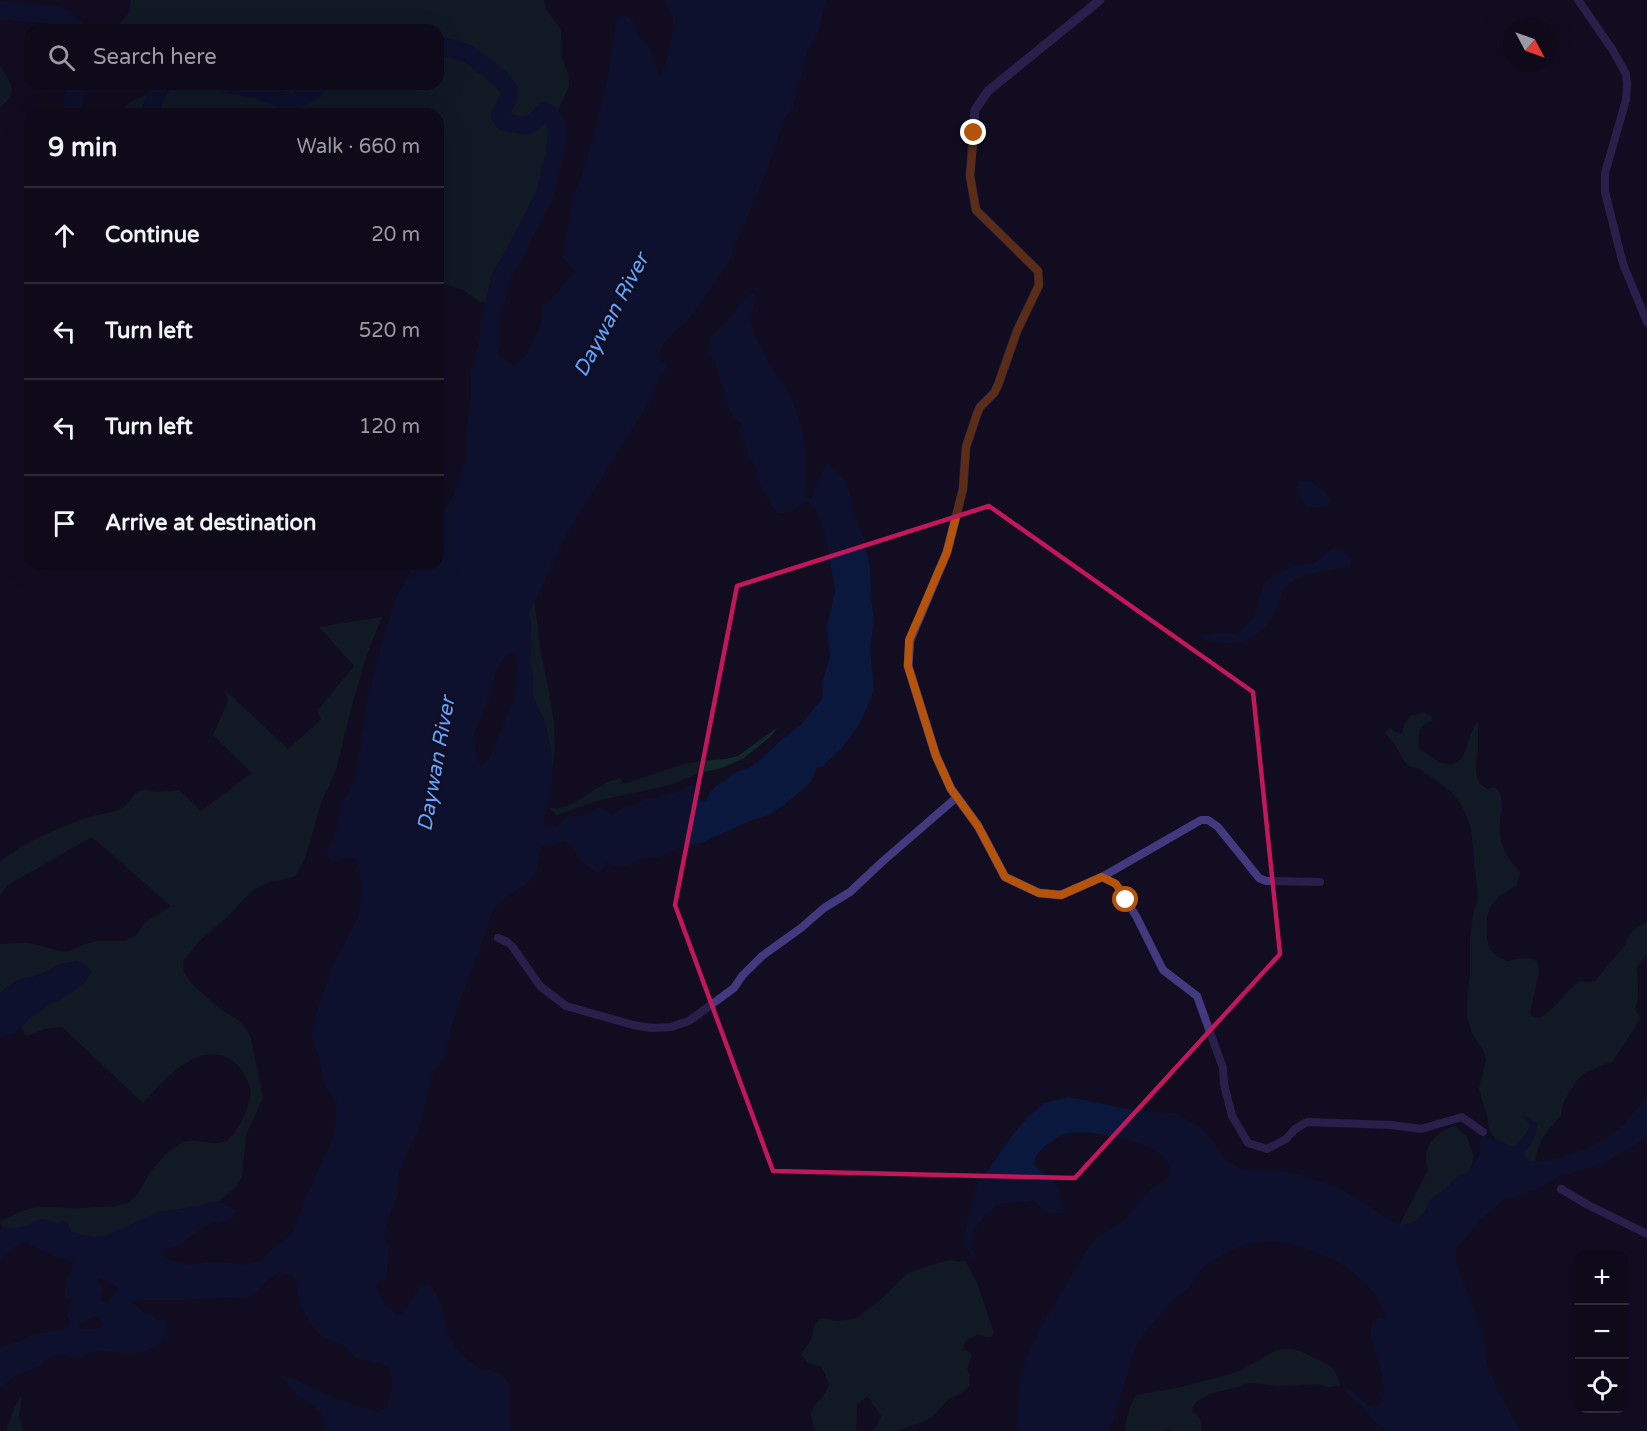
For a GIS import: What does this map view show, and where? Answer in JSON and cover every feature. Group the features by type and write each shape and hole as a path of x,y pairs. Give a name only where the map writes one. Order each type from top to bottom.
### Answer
{"street":[{"path":"1100,0 988,91 975,110 970,176 976,210 1038,271 1039,285 1017,331 998,385 977,414 966,447 963,489 947,552 909,640 908,666 936,756 951,789 978,826 1005,877 1039,893 1061,895 1102,877 1201,820 1208,820 1218,827 1259,878 1266,881 1320,882"},
{"path":"1578,0 1612,49 1626,74 1626,100 1605,173 1605,192 1623,264 1647,322"},
{"path":"498,938 512,946 540,986 566,1006 633,1025 652,1028 670,1027 689,1021 734,988 741,976 762,956 824,908 850,892 957,797"},
{"path":"1102,877 1116,884 1136,916 1163,970 1197,996 1223,1068 1224,1084 1232,1116 1248,1143 1267,1149 1286,1139 1295,1129 1307,1122 1391,1125 1421,1130 1462,1117 1483,1132"},
{"path":"1561,1188 1588,1206 1647,1233"}],"highlighted area":[{"path":"989,506 1253,692 1280,954 1075,1178 773,1171 675,905 737,586"}],"green space":[{"path":"131,0 544,0 546,10 561,32 562,58 568,74 569,86 549,131 548,157 539,193 531,202 517,235 495,268 487,301 481,303 463,290 444,283 444,108 124,108 134,100 167,90 444,90 444,24 119,24 129,13"},
{"path":"0,66 10,82 12,92 0,107"},
{"path":"534,601 554,725 552,769 551,750 545,722 533,693 530,660 531,620 528,614"},
{"path":"382,617 367,654 336,770 321,803 305,859 295,876 271,881 253,890 226,918 200,940 183,961 184,973 191,983 221,1010 237,1019 248,1031 252,1043 263,1098 246,1134 242,1175 237,1186 219,1201 159,1212 105,1236 93,1237 71,1232 68,1223 57,1224 44,1220 19,1228 3,1228 0,1222 34,1208 107,1207 118,1206 132,1200 158,1163 177,1146 188,1141 220,1143 230,1138 245,1114 250,1100 250,1088 241,1069 230,1059 214,1055 202,1056 180,1067 143,1103 62,1027 45,1029 26,1036 21,1027 50,1004 60,1000 87,966 67,962 36,976 17,981 0,993 0,944 26,943 62,952 98,941 126,941 136,935 146,922 171,906 92,837 8,885 0,895 0,862 30,842 53,831 86,818 122,808 143,790 156,792 179,790 201,811 252,773 213,735 228,701 225,690 288,749 321,720 318,710 354,666 319,627"},
{"path":"1424,713 1431,716 1433,721 1426,723 1419,730 1418,746 1423,752 1441,763 1451,765 1462,759 1474,726 1478,722 1476,773 1479,783 1487,789 1494,787 1501,796 1499,829 1501,840 1507,855 1520,872 1517,885 1499,896 1490,907 1487,917 1487,938 1490,950 1498,957 1507,961 1526,958 1537,961 1539,971 1530,1013 1533,1017 1539,1018 1546,1013 1580,981 1595,981 1626,944 1631,933 1647,922 1647,953 1636,968 1638,994 1635,1009 1640,1018 1639,1021 1613,1061 1584,1073 1577,1080 1565,1099 1561,1116 1547,1131 1541,1142 1535,1161 1528,1162 1521,1151 1536,1132 1537,1123 1529,1119 1528,1131 1515,1146 1496,1139 1489,1130 1479,1088 1486,1061 1484,1052 1472,1033 1467,1016 1470,939 1478,898 1468,819 1456,797 1420,769 1407,764 1386,733 1389,727 1402,734 1404,725 1410,716"},
{"path":"778,727 770,737 744,758 722,768 702,772 670,785 596,801 557,815 548,808 572,804 618,778 624,784 684,764 738,756"},
{"path":"1455,1126 1466,1135 1473,1155 1472,1165 1467,1173 1453,1180 1447,1188 1431,1199 1422,1216 1414,1222 1399,1226 1428,1170 1426,1154 1429,1145 1443,1131"},
{"path":"948,1260 959,1262 965,1260 977,1283 994,1333 990,1337 977,1335 965,1341 963,1350 972,1355 967,1369 970,1376 969,1386 949,1399 932,1417 898,1431 872,1431 879,1424 881,1415 871,1399 867,1397 857,1404 856,1431 815,1431 812,1421 813,1409 829,1384 822,1367 808,1363 801,1354 811,1340 815,1324 821,1318 838,1321 857,1318 879,1301 908,1273"},
{"path":"1291,1349 1330,1366 1340,1386 1243,1384 1198,1400 1192,1411 1200,1418 1202,1431 1169,1429 1125,1431 1136,1395 1178,1388 1227,1375 1277,1350"},
{"path":"22,1395 19,1416 23,1431 6,1431 15,1406"}],"water":[{"name":"Daywan River","path":"665,0 826,0 818,32 804,61 793,107 784,119 769,165 725,268 686,323 676,329 663,345 657,358 667,365 659,376 650,400 567,533 528,614 531,620 530,660 533,693 545,722 551,750 551,796 543,821 544,827 557,826 567,817 582,816 597,808 612,816 644,799 666,795 692,786 698,786 700,789 698,796 702,802 706,801 710,792 717,785 736,772 758,762 801,725 821,700 822,683 830,656 827,630 835,590 821,520 813,505 807,502 785,513 779,513 770,503 757,476 756,466 739,432 741,423 730,411 715,361 708,354 711,335 753,293 755,296 751,320 754,334 790,397 801,429 806,451 807,473 804,494 811,500 828,463 844,480 864,541 870,568 874,622 870,647 874,690 857,728 840,750 823,766 816,768 814,777 806,787 768,815 703,842 683,846 658,857 644,858 622,867 606,861 603,869 597,873 579,859 572,846 565,841 541,846 536,871 528,883 505,897 493,909 456,1009 446,1055 432,1075 420,1125 398,1175 398,1194 384,1231 389,1251 386,1278 378,1282 376,1287 384,1304 397,1316 402,1315 419,1288 427,1284 432,1288 439,1301 450,1338 457,1350 474,1365 499,1374 507,1381 510,1393 511,1431 326,1431 319,1411 296,1394 280,1375 294,1379 331,1397 376,1412 386,1408 391,1397 393,1381 390,1369 381,1363 357,1358 343,1345 318,1333 300,1304 296,1280 291,1275 280,1272 268,1279 253,1295 247,1298 139,1300 131,1303 156,1320 164,1320 167,1332 158,1345 143,1351 97,1351 74,1358 57,1354 39,1366 16,1375 0,1388 0,1348 31,1336 64,1328 72,1322 67,1316 72,1302 71,1296 66,1299 65,1288 73,1261 51,1255 27,1242 11,1249 0,1261 0,1229 20,1227 37,1220 57,1224 63,1221 68,1223 71,1232 93,1237 105,1236 159,1212 219,1201 236,1210 232,1219 205,1226 178,1246 162,1251 170,1260 189,1265 213,1262 248,1265 262,1260 294,1231 335,1130 337,1102 325,1085 312,1037 317,1011 333,966 358,917 362,888 357,860 352,856 334,862 329,858 327,852 335,836 342,801 350,792 359,759 367,703 383,639 396,599 411,570 444,570 444,512 454,494 466,461 471,373 486,313 494,328 493,343 500,358 515,366 526,355 541,325 543,305 549,302 576,271 563,258 574,194 593,139 610,68 616,22 622,16 628,17 634,24 637,35 647,44 654,57 659,77 670,49 672,13","holes":["512,652 516,656 518,677 515,698 489,759 481,766 476,758 474,734 488,700 497,669 505,655","99,1278 118,1288 107,1304 100,1299 102,1289","97,1317 105,1324 96,1329 78,1328 81,1322"]},
{"path":"1308,480 1325,492 1332,502 1326,507 1308,507 1296,488 1299,482"},
{"path":"1335,547 1351,559 1350,566 1312,573 1292,581 1283,591 1269,622 1253,636 1232,643 1210,641 1200,637 1237,633 1249,624 1256,613 1263,584 1293,566 1313,564"},
{"path":"77,961 87,966 92,972 83,985 50,1004 29,1019 15,1033 0,1037 0,993 25,978 36,977 61,964"},
{"path":"1069,1097 1142,1112 1174,1113 1202,1129 1226,1160 1235,1166 1245,1170 1292,1173 1334,1186 1399,1226 1414,1222 1422,1216 1431,1199 1447,1188 1459,1175 1467,1173 1480,1154 1482,1137 1515,1146 1525,1136 1529,1126 1521,1114 1534,1122 1536,1126 1535,1136 1524,1153 1531,1162 1564,1157 1596,1144 1619,1128 1647,1097 1647,1134 1639,1142 1611,1159 1560,1176 1540,1187 1503,1200 1482,1218 1457,1247 1455,1261 1483,1333 1487,1365 1520,1431 1388,1431 1372,1419 1366,1410 1340,1386 1353,1392 1369,1406 1375,1408 1381,1402 1384,1384 1371,1332 1372,1323 1379,1317 1387,1320 1380,1300 1357,1275 1330,1258 1303,1247 1265,1241 1239,1247 1204,1266 1189,1287 1175,1297 1146,1330 1133,1352 1109,1431 1017,1431 1021,1374 1027,1357 1047,1317 1086,1251 1095,1240 1126,1219 1146,1194 1170,1176 1170,1167 1165,1158 1140,1144 1124,1138 1090,1133 1062,1135 1038,1153 1034,1165 1056,1184 1064,1213 1047,1211 1034,1200 997,1204 973,1231 971,1243 974,1259 966,1246 964,1237 976,1187 1029,1116 1045,1103"}],"waterway":[{"path":"0,10 54,15 70,24"},
{"path":"444,47 467,53 501,79 509,89 509,96 500,116 504,122 527,126 544,111 550,114 557,126 555,155 543,198 500,280 489,324 491,345"},
{"path":"72,108 77,90"},
{"path":"151,108 159,90"},
{"path":"259,90 287,101 295,101 314,90"}],"route":[{"path":"974,133 970,176 976,210 1038,271 1039,285 1017,331 998,385 977,414 966,447 963,489 947,552 909,640 908,666 936,756 951,789 978,826 1005,877 1039,893 1061,895 1102,877 1116,884 1126,900"}]}
